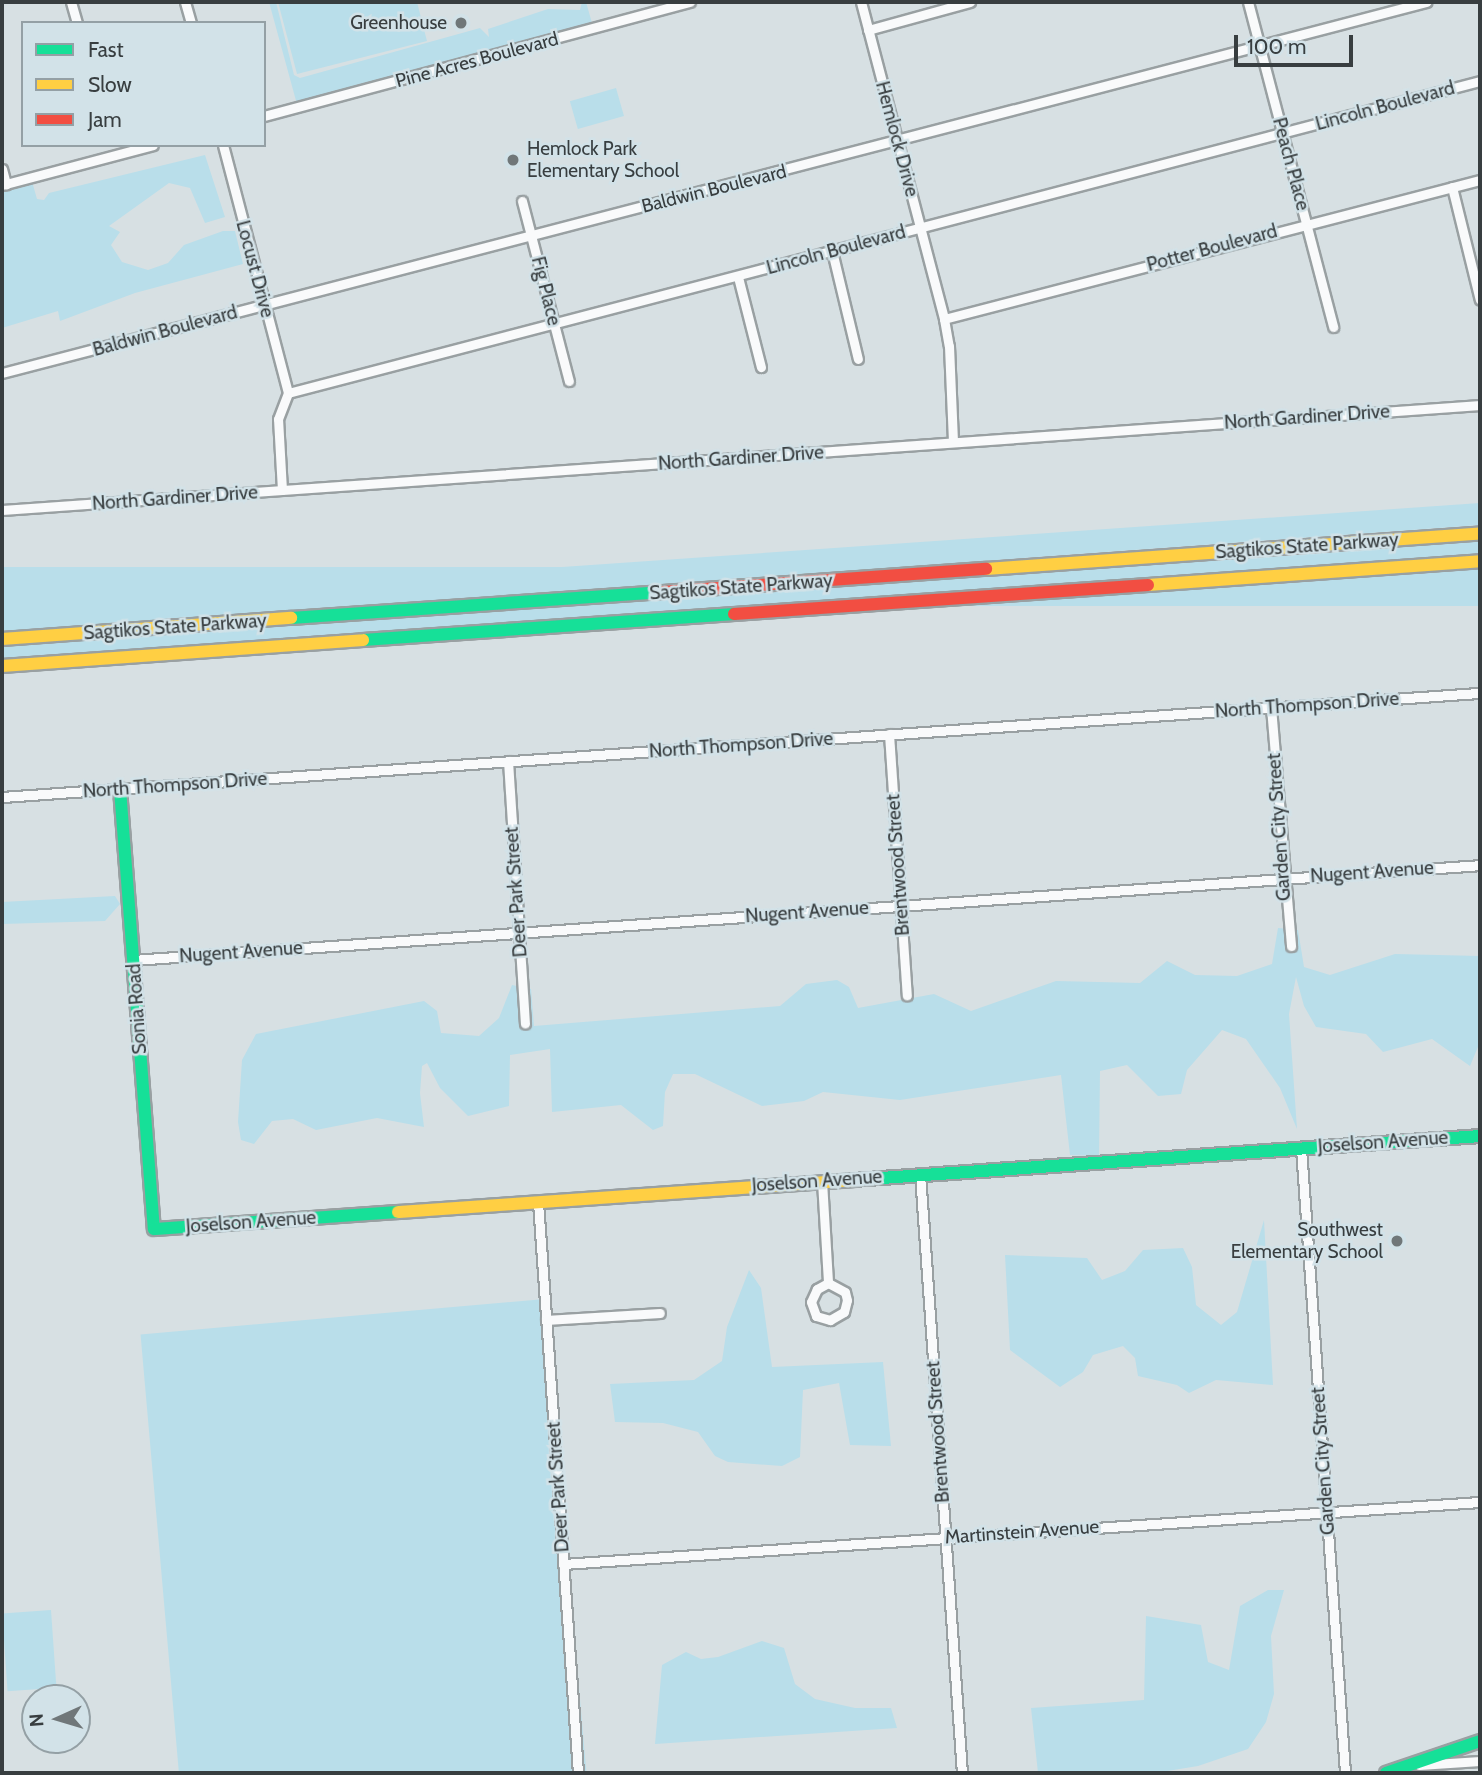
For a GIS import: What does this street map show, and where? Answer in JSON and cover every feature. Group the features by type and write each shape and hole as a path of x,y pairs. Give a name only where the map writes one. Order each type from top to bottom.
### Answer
{"main road":[{"name":"Sagtikos State Parkway","path":"2,639 1480,534"},
{"name":"Sagtikos State Parkway","path":"2,666 1480,561"},
{"name":"Sonia Road","path":"120,789 154,1229"},
{"name":"Joselson Avenue","path":"154,1229 1480,1136"},
{"path":"1386,1773 1480,1741"}],"street":[{"path":"71,2 76,21"},
{"path":"185,2 190,21"},
{"name":"Pine Acres Boulevard","path":"266,116 690,2"},
{"name":"Hemlock Drive","path":"861,2 944,319 949,346 953,442"},
{"path":"868,30 970,2"},
{"name":"Peach Place","path":"1248,2 1334,327"},
{"name":"Baldwin Boulevard","path":"2,373 897,142 1426,2"},
{"name":"Lincoln Boulevard","path":"288,393 1480,81"},
{"path":"110,147 112,156"},
{"path":"2,169 4,185 146,147"},
{"name":"Locust Drive","path":"224,147 288,393"},
{"name":"Potter Boulevard","path":"944,319 1480,180"},
{"path":"1452,187 1480,300"},
{"name":"Fig Place","path":"522,201 569,381"},
{"path":"832,251 859,359"},
{"path":"738,277 761,367"},
{"path":"282,490 278,419 288,393"},
{"name":"North Gardiner Drive","path":"2,510 1480,405"},
{"name":"North Thompson Drive","path":"2,797 1480,693"},
{"name":"Garden City Street","path":"1270,707 1282,879 1291,946"},
{"name":"Brentwood Street","path":"889,734 906,995"},
{"name":"Deer Park Street","path":"508,761 525,1023"},
{"name":"Nugent Avenue","path":"133,960 1480,865"},
{"name":"Garden City Street","path":"1301,1148 1345,1773"},
{"name":"Brentwood Street","path":"920,1174 961,1773"},
{"path":"822,1181 828,1283"},
{"name":"Deer Park Street","path":"538,1202 578,1773"},
{"path":"828,1283 845,1292 847,1300 844,1312 830,1320 816,1316 811,1301 817,1290 828,1283"},
{"path":"546,1320 660,1313"},
{"name":"Martinstein Avenue","path":"563,1564 1480,1502"},
{"path":"1413,1766 1480,1760"}],"shaded area":[{"path":"269,2 276,2 294,75 300,78 480,28 489,37 488,29 548,9 580,10 582,2 586,2 594,30 298,108"},
{"path":"278,2 417,2 427,41 297,74"},
{"path":"616,88 624,116 578,129 570,101"},
{"path":"205,155 225,217 205,223 190,188 169,183 109,226 120,232 111,245 122,262 148,270 168,263 184,245 223,231 235,231 243,264 135,293 60,321 58,311 2,328 2,185 31,178 37,199 44,200 49,193"},
{"path":"1480,503 1480,525 2,632 2,606"},
{"path":"1480,540 1480,555 1156,580 1099,576 1101,571 1150,564"},
{"path":"2,567 1480,567 1480,606 2,606"},
{"path":"1022,571 1089,576 1040,585 2,661 2,645"},
{"path":"115,896 120,904 105,921 2,924 2,902"},
{"path":"1278,928 1298,930 1304,967 1330,975 1395,954 1480,956 1480,1042 1470,1066 1432,1039 1383,1052 1366,1034 1316,1027 1304,1006 1296,977 1289,1014 1297,1129 1280,1088 1246,1039 1222,1030 1187,1070 1181,1094 1158,1096 1127,1065 1100,1071 1099,1156 1070,1155 1061,1075 900,1100 823,1092 804,1101 762,1106 695,1074 673,1074 665,1092 663,1126 653,1130 621,1105 552,1112 550,1049 510,1055 509,1106 468,1116 440,1088 427,1063 422,1066 420,1093 424,1127 377,1118 316,1130 293,1119 272,1121 254,1144 241,1140 238,1122 242,1060 256,1034 424,1001 437,1011 441,1033 479,1036 499,1018 512,985 531,989 534,1026 780,1006 806,984 837,980 849,987 858,1008 934,994 971,1011 1056,981 1140,983 1167,961 1195,975 1237,976 1272,964"},
{"path":"1264,1220 1273,1385 1216,1380 1189,1393 1177,1385 1138,1376 1135,1358 1123,1346 1093,1355 1083,1372 1060,1387 1010,1350 1005,1255 1087,1258 1102,1280 1125,1271 1143,1250 1183,1248 1192,1267 1196,1305 1221,1325 1237,1312"},
{"path":"749,1270 761,1288 772,1367 883,1362 891,1446 850,1445 839,1383 803,1390 800,1457 782,1466 728,1462 715,1456 698,1432 663,1423 615,1422 610,1384 694,1380 722,1361 727,1327"},
{"path":"545,1299 586,1773 179,1773 141,1334"},
{"path":"1268,1590 1284,1590 1271,1636 1274,1694 1266,1722 1248,1749 1198,1766 1155,1773 1038,1773 1031,1708 1144,1700 1146,1616 1201,1625 1208,1662 1229,1670 1240,1606"},
{"path":"51,1610 56,1684 21,1684 21,1690 8,1691 2,1613"},
{"path":"762,1641 784,1648 795,1684 815,1699 855,1708 891,1708 897,1728 655,1744 662,1665 686,1652 701,1659 718,1657"}],"traffic: fast":[{"path":"291,618 663,592"},
{"path":"363,640 734,614"},
{"path":"120,789 154,1229 398,1212"},
{"path":"853,1180 1480,1136"},
{"path":"1386,1773 1480,1741"}],"traffic: slow":[{"path":"986,569 1480,534"},
{"path":"1148,585 1480,561"},
{"path":"2,639 291,618"},
{"path":"2,666 363,640"},
{"path":"398,1212 853,1180"}],"traffic: jam":[{"path":"663,592 986,569"},
{"path":"734,614 1148,585"}],"place":[{"name":"Greenhouse","path":"461,23"},
{"name":"Hemlock Park Elementary School","path":"513,160"},
{"name":"Southwest Elementary School","path":"1397,1241"}]}
